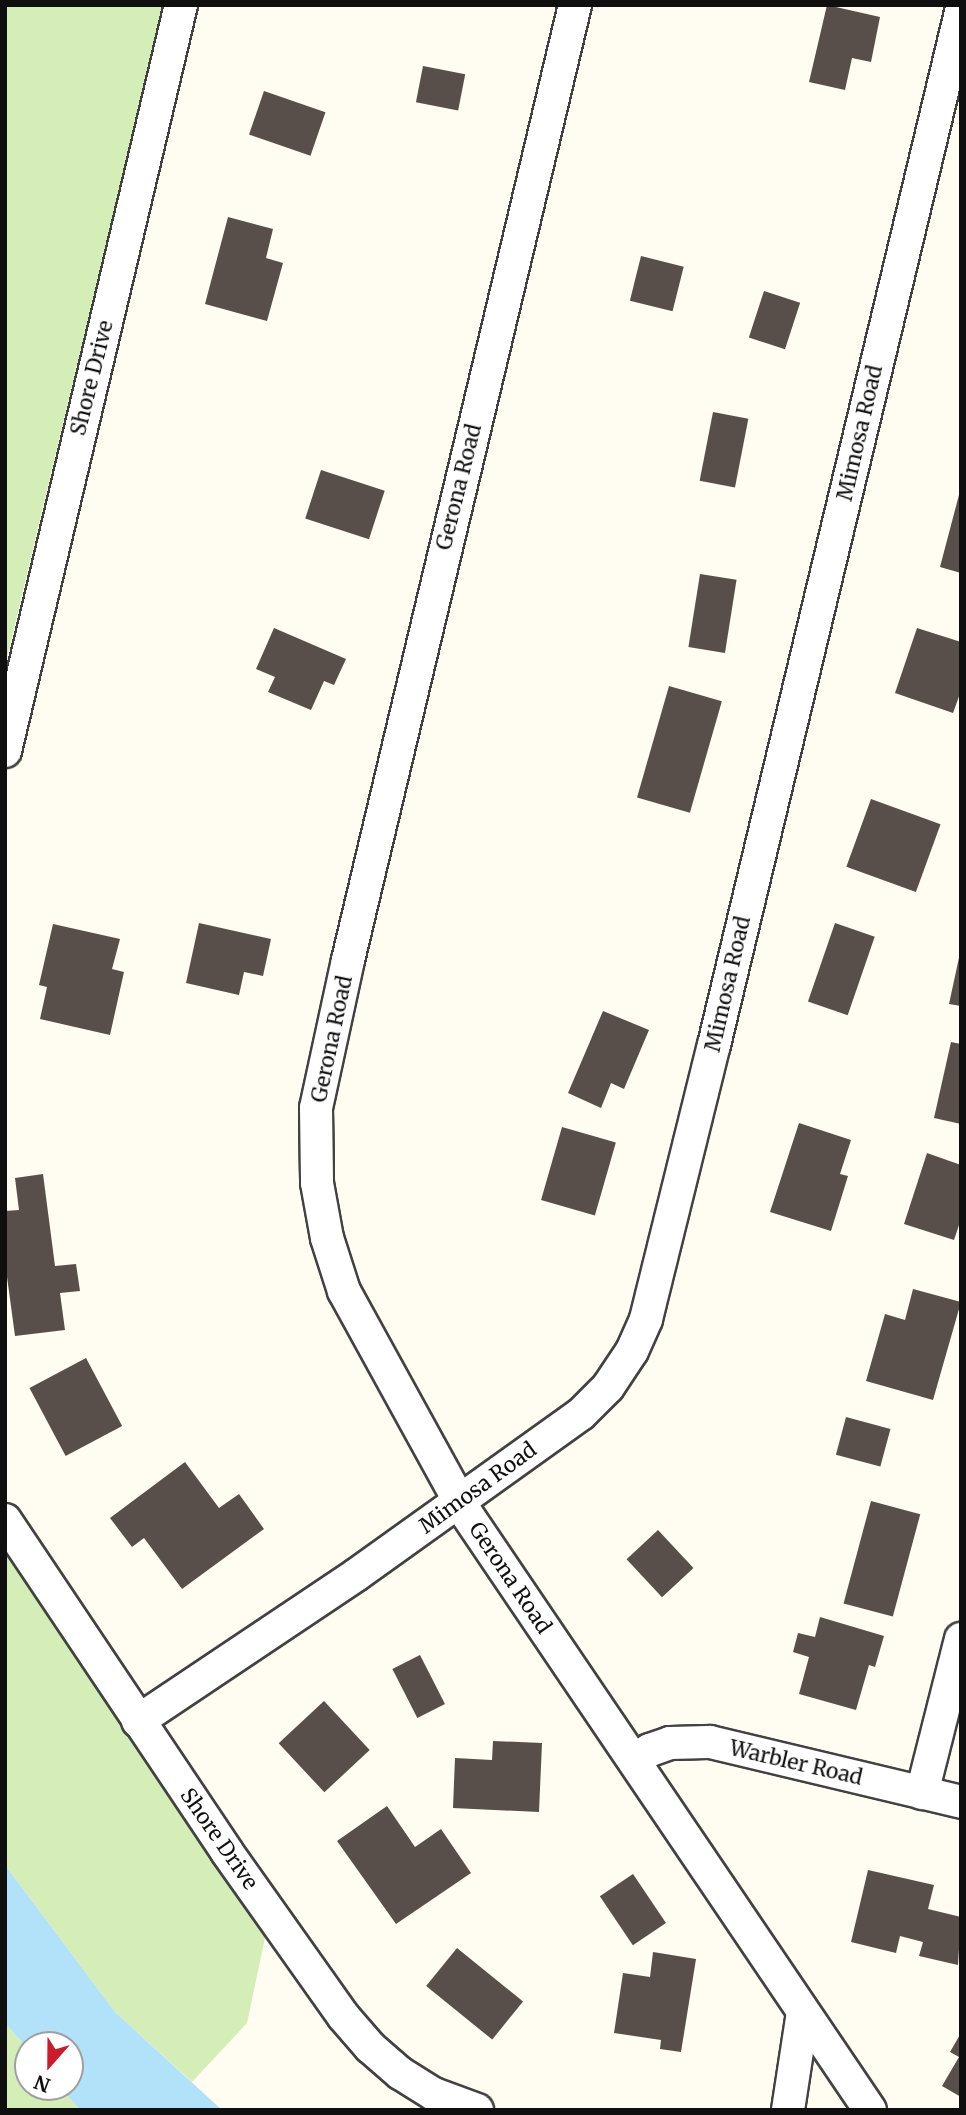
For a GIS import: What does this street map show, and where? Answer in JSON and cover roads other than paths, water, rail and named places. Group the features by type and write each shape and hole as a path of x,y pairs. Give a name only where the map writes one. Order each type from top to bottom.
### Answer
{"street":[{"name":"Shore Drive","path":"5,751 181,5"},
{"name":"Gerona Road","path":"575,5 448,530 316,1108 317,1183 327,1238 344,1291 460,1502 870,2110"},
{"name":"Mimosa Road","path":"138,1721 460,1502 581,1414 614,1378 632,1351 646,1319 961,12"},
{"name":"Shore Drive","path":"5,1520 138,1721 344,2017 370,2047 400,2073 434,2094 477,2110"},
{"path":"922,1793 961,1639"},
{"name":"Warbler Road","path":"634,1760 650,1750 670,1743 710,1742 961,1802"},
{"path":"788,2110 803,2012"}],"water":[{"path":"5,1865 115,2012 222,2110 80,2110 72,2101 84,2101 84,2031 14,2031 14,2033 5,2023"}]}
